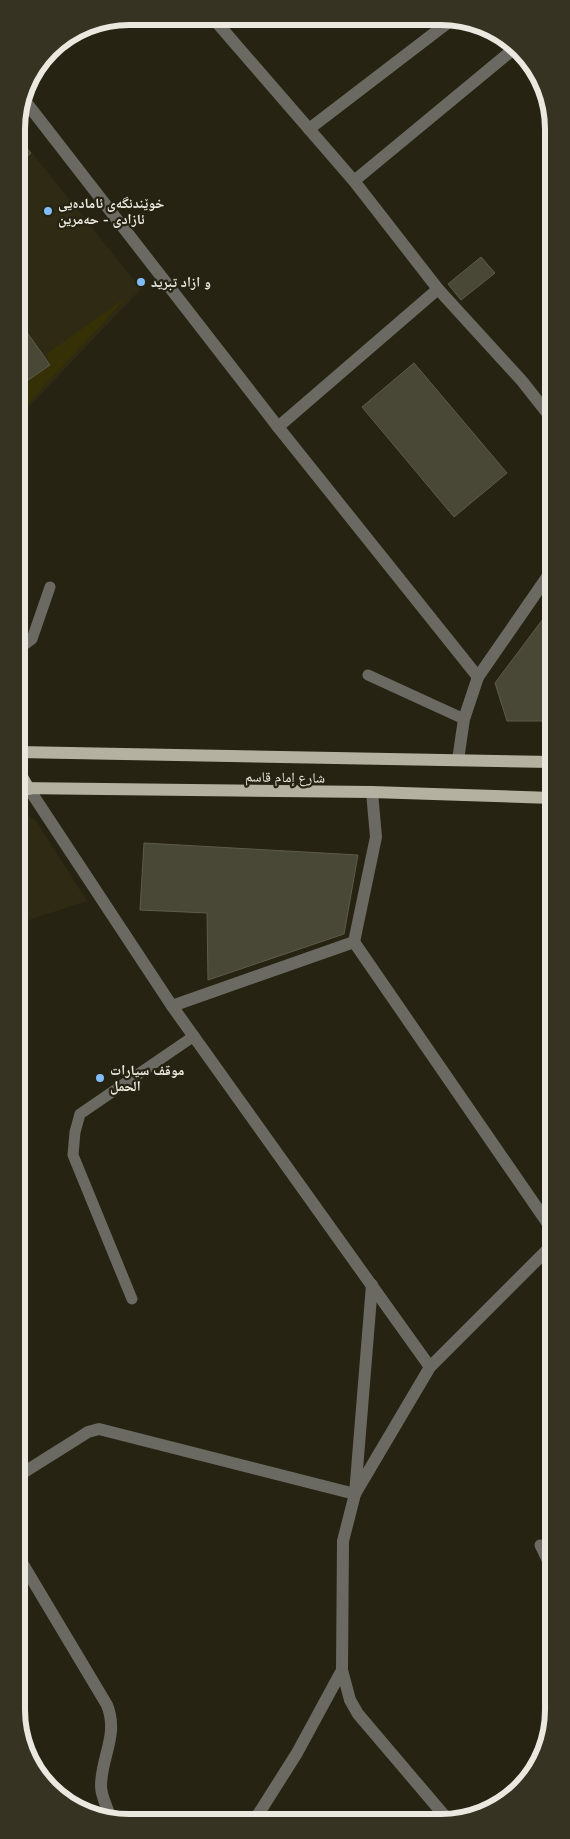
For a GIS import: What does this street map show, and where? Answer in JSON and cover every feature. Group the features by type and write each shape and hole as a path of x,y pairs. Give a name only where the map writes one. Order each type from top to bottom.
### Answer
{"main road":[{"name":"شارع إمام قاسم","path":"25,752 545,762"},
{"name":"شارع إمام قاسم","path":"25,789 372,792 545,798"}],"street":[{"path":"219,25 354,181 438,289 522,381 545,410"},
{"path":"309,129 445,25"},
{"path":"354,181 511,51"},
{"path":"28,105 278,427 478,677"},
{"path":"278,427 438,289"},
{"path":"458,760 464,719 478,677 545,580"},
{"path":"25,792 172,1006 430,1367"},
{"path":"372,792 376,837 354,942 545,1219"},
{"path":"172,1006 354,942"},
{"path":"355,1494 430,1367 545,1252"},
{"path":"372,1285 355,1494 344,1541 342,1670 350,1700 358,1714 443,1814"},
{"path":"25,1472 88,1432 99,1429 355,1494"},
{"path":"25,1568 107,1705 111,1715 112,1736 101,1778 101,1789 109,1812"},
{"path":"258,1814 297,1753 342,1670"}],"lane":[{"path":"25,644 32,638 50,587"},
{"path":"368,675 464,719"},
{"path":"132,1299 74,1155 74,1132 80,1114 194,1036"},
{"path":"540,1545 545,1555"}],"shaded area":[{"name":"خوێندنگەی ئامادەیی ئازادی - حەمرین","path":"25,144 141,289 25,411"},
{"path":"128,296 25,406 25,384 50,365 46,354"},
{"path":"25,813 36,821 87,901 25,921"}],"building":[{"path":"25,146 31,153 25,158"},
{"path":"481,257 495,273 461,300 448,284"},
{"path":"25,329 50,365 25,382"},
{"path":"414,363 507,473 454,517 362,407"},
{"path":"545,616 545,721 507,721 495,683"},
{"path":"144,843 358,855 344,934 208,980 207,913 140,910"}],"place":[{"name":"خوێندنگەی ئامادەیی ئازادی - حەمرین","path":"48,211"},
{"name":"و ازاد تبريد","path":"141,282"},
{"name":"موقف سيارات الحمل","path":"100,1078"}]}
